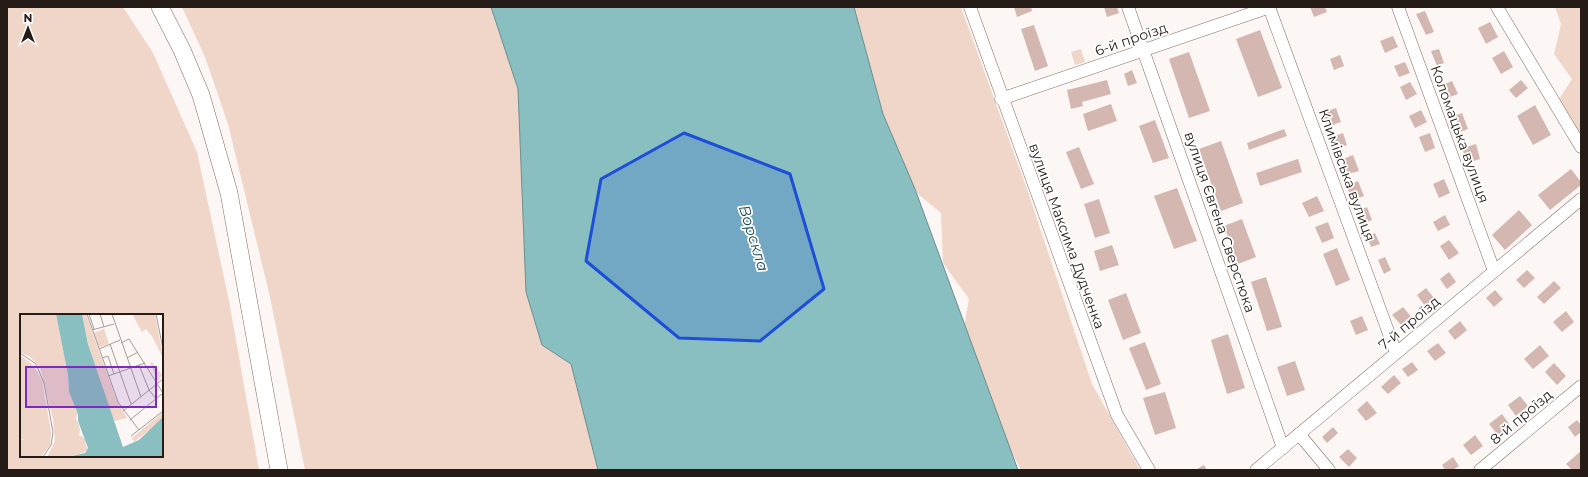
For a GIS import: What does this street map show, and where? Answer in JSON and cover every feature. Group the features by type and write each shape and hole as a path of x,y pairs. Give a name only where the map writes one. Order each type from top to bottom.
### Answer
{"main road":[{"path":"160,7 182,50 201,95 229,193 279,470"}],"street":[{"name":"вулиця Максима Дудченка","path":"970,7 1001,99 1117,415 1149,470"},
{"name":"вулиця Євгена Сверстюка","path":"1128,7 1283,448"},
{"name":"6-й проїзд","path":"1001,99 1269,7"},
{"name":"Климівська вулиця","path":"1269,7 1396,353"},
{"name":"Коломацька вулиця","path":"1398,7 1494,271"},
{"path":"1497,7 1581,147"},
{"name":"7-й проїзд","path":"1256,470 1581,199"},
{"name":"8-й проїзд","path":"1480,470 1581,386"},
{"path":"1299,434 1329,470"}],"highlighted area":[{"path":"684,133 790,174 824,289 760,341 679,338 586,261 601,179"}],"shaded area":[{"path":"7,7 123,7 153,53 197,152 229,301 259,470 7,470"},
{"path":"182,7 491,7 518,89 526,292 542,345 571,364 598,470 305,470 270,297 228,124 205,57"},
{"path":"853,7 961,7 1028,192 1092,384 1140,470 1021,470 994,418 963,332 969,299 943,263 941,213 918,194 904,168 883,114"},
{"path":"1555,7 1581,7 1581,140 1558,101 1572,79 1554,54 1561,24"},
{"path":"1081,49 1085,62 1075,65 1071,52"}],"water":[{"name":"Ворскла","path":"491,7 854,7 883,114 915,189 1018,470 598,470 571,364 542,345 526,292 518,89"}],"building":[{"path":"1014,7 1031,7 1032,11 1017,17"},
{"path":"1104,7 1117,7 1119,13 1107,17"},
{"path":"1310,7 1325,7 1327,12 1314,17"},
{"path":"1425,11 1434,32 1426,35 1416,14"},
{"path":"1490,22 1498,37 1486,44 1478,28"},
{"path":"1034,25 1048,66 1035,71 1021,29"},
{"path":"1260,30 1282,88 1258,97 1236,39"},
{"path":"1393,36 1398,47 1385,53 1380,41"},
{"path":"1439,49 1444,63 1437,66 1431,51"},
{"path":"1504,51 1513,67 1501,74 1492,58"},
{"path":"1189,52 1210,111 1189,118 1169,59"},
{"path":"1340,55 1344,66 1334,70 1330,59"},
{"path":"1405,62 1410,73 1399,77 1394,66"},
{"path":"1132,70 1137,83 1128,86 1124,74"},
{"path":"1107,80 1111,94 1082,102 1083,106 1071,109 1067,90"},
{"path":"1521,80 1528,88 1516,98 1509,90"},
{"path":"1452,81 1458,94 1450,97 1445,84"},
{"path":"1410,82 1417,94 1406,100 1400,87"},
{"path":"1111,104 1117,121 1088,131 1083,114"},
{"path":"1535,105 1551,135 1533,145 1517,116"},
{"path":"1336,108 1341,122 1327,127 1322,113"},
{"path":"1421,110 1427,122 1415,128 1409,116"},
{"path":"1462,113 1468,129 1460,132 1454,116"},
{"path":"1155,120 1169,158 1153,163 1139,126"},
{"path":"1284,129 1287,136 1249,150 1247,143"},
{"path":"1343,133 1347,145 1336,149 1332,137"},
{"path":"1430,133 1435,148 1425,152 1419,137"},
{"path":"1221,141 1243,203 1221,211 1199,149"},
{"path":"1476,144 1480,159 1467,163 1462,148"},
{"path":"1079,147 1094,184 1081,189 1066,152"},
{"path":"1353,155 1359,171 1348,174 1343,159"},
{"path":"1298,159 1302,172 1260,186 1256,173"},
{"path":"1571,169 1581,182 1581,185 1550,210 1538,195"},
{"path":"1444,179 1450,193 1439,198 1433,184"},
{"path":"1358,181 1364,196 1353,200 1346,186"},
{"path":"1177,188 1197,241 1174,249 1154,196"},
{"path":"1317,196 1324,211 1309,217 1302,203"},
{"path":"1099,199 1110,233 1095,238 1084,204"},
{"path":"1367,207 1372,220 1365,223 1360,210"},
{"path":"1519,210 1532,225 1505,250 1492,235"},
{"path":"1445,215 1450,225 1438,231 1433,222"},
{"path":"1242,219 1256,257 1238,264 1224,226"},
{"path":"1328,222 1334,238 1322,243 1315,227"},
{"path":"1375,233 1380,244 1371,247 1367,236"},
{"path":"1449,240 1459,253 1449,260 1440,246"},
{"path":"1112,245 1119,265 1100,271 1094,251"},
{"path":"1337,248 1350,280 1336,286 1323,254"},
{"path":"1385,257 1391,270 1384,274 1378,260"},
{"path":"1527,270 1535,278 1524,288 1516,280"},
{"path":"1449,272 1456,282 1447,289 1440,279"},
{"path":"1266,277 1282,327 1267,331 1251,282"},
{"path":"1554,281 1561,288 1544,304 1537,297"},
{"path":"1426,288 1434,298 1425,306 1417,295"},
{"path":"1495,290 1503,299 1494,307 1486,298"},
{"path":"1126,293 1141,333 1123,340 1108,300"},
{"path":"1403,307 1412,318 1402,326 1392,315"},
{"path":"1566,311 1574,322 1562,332 1553,322"},
{"path":"1362,316 1368,330 1356,335 1350,321"},
{"path":"1460,321 1467,330 1455,340 1448,331"},
{"path":"1228,334 1245,388 1227,394 1211,340"},
{"path":"1145,342 1161,384 1146,390 1129,348"},
{"path":"1438,343 1446,353 1435,361 1427,351"},
{"path":"1540,345 1549,356 1533,369 1524,359"},
{"path":"1295,361 1305,390 1287,396 1277,367"},
{"path":"1412,362 1418,370 1408,377 1402,369"},
{"path":"1554,363 1566,376 1557,385 1545,372"},
{"path":"1394,375 1401,383 1388,394 1381,387"},
{"path":"1165,392 1176,428 1155,435 1143,398"},
{"path":"1520,396 1528,406 1516,416 1508,405"},
{"path":"1367,401 1377,413 1366,421 1357,410"},
{"path":"1502,414 1510,425 1498,435 1489,424"},
{"path":"1577,420 1581,425 1581,432 1575,437 1568,427"},
{"path":"1333,427 1338,433 1327,443 1322,437"},
{"path":"1475,435 1483,446 1471,455 1463,445"},
{"path":"1348,449 1357,458 1349,467 1339,457"},
{"path":"1581,451 1581,470 1572,470 1566,464"},
{"path":"1453,457 1459,466 1453,470 1445,470 1442,465"},
{"path":"1204,465 1207,470 1195,470"}]}
